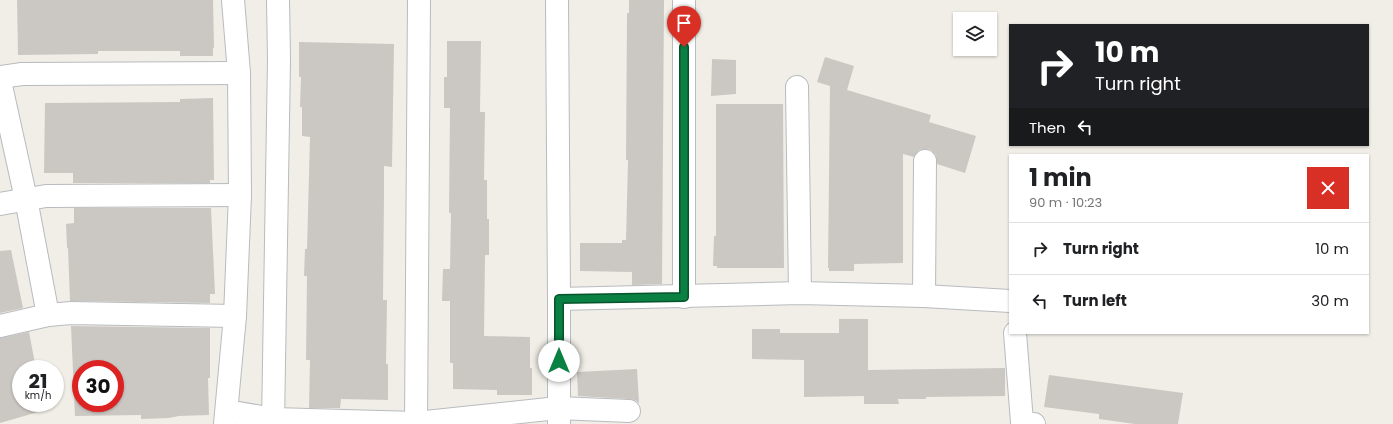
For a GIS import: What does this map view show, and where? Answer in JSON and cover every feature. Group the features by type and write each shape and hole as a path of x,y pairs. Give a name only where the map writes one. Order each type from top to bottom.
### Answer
{"street":[{"path":"233,0 239,73 240,195 235,316 226,418 273,422 416,424 629,411"},
{"path":"273,422 279,59 278,0"},
{"path":"416,424 419,0"},
{"path":"557,0 559,416"},
{"path":"684,0 684,297"},
{"path":"0,77 22,74 239,73"},
{"path":"0,81 26,199 48,316"},
{"path":"797,87 800,293"},
{"path":"924,296 925,162"},
{"path":"0,204 46,196 240,195"},
{"path":"559,299 800,293 924,296 1009,301"},
{"path":"0,326 71,313 235,316"},
{"path":"1015,334 1022,422 1034,424"}],"building":[{"path":"17,0 213,0 213,56 180,56 180,51 98,51 98,54 18,55"},
{"path":"629,0 664,0 662,284 632,285 632,272 580,271 580,243 622,243 622,240 626,240 628,160 626,160 627,13 629,13"},
{"path":"447,41 481,41 480,112 485,112 484,180 487,180 487,219 489,219 489,255 485,255 484,336 530,337 532,395 497,395 497,390 453,389 453,363 450,363 450,301 442,301 443,269 450,269 450,108 444,108 444,77 447,77"},
{"path":"299,42 394,44 392,167 384,166 383,300 387,300 386,364 388,364 388,400 341,399 340,408 309,408 310,360 306,360 307,276 304,276 305,249 307,249 310,137 302,136"},
{"path":"825,57 854,66 847,90 931,115 929,122 976,136 965,173 937,164 936,155 931,150 919,150 914,157 903,154 903,263 854,264 854,271 829,271 830,86 817,82"},
{"path":"712,59 736,60 736,94 711,96"},
{"path":"213,98 214,180 210,180 210,183 73,183 73,173 44,173 45,103 180,102 180,99"},
{"path":"716,104 783,104 784,268 717,268 717,266 713,266 714,236 716,236"},
{"path":"74,208 211,208 215,294 210,294 210,303 70,301 66,224 74,223"},
{"path":"11,250 23,308 0,313 0,251"},
{"path":"839,319 868,319 868,370 1005,368 1005,396 926,397 926,399 898,399 899,404 864,404 864,396 804,397 804,360 752,359 752,329 780,329 780,333 839,333"},
{"path":"71,326 210,328 210,378 208,378 209,415 141,419 141,415 75,416 75,412 124,412 124,360 73,360"},
{"path":"29,332 34,360 12,360 12,412 38,412 0,423 0,338"},
{"path":"637,369 639,403 630,399 578,396 577,372"},
{"path":"1049,375 1183,393 1178,424 1135,424 1099,419 1099,414 1044,407"}],"route":[{"path":"559,361 559,299 684,297 684,47"}]}
